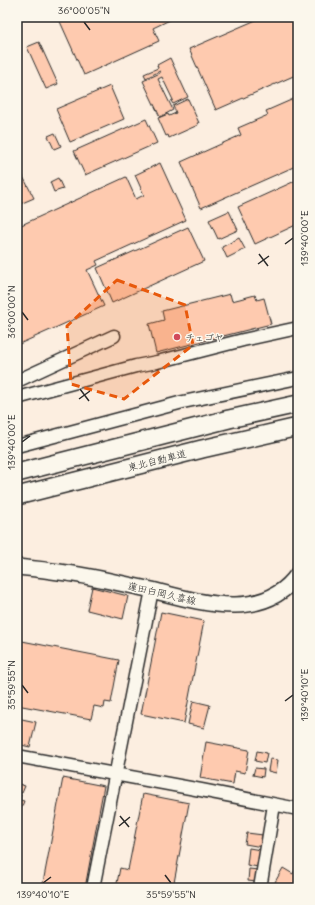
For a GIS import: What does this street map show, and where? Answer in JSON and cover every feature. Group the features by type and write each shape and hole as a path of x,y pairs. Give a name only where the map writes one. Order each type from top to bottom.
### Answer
{"highway":[{"path":"17,473 206,425 298,404"},
{"name":"東北自動車道","path":"17,496 202,448 298,427"}],"main road":[{"name":"蓮田白岡久喜線","path":"17,567 78,574 208,603 234,605 247,605 270,597 290,583 298,574"}],"street":[{"path":"17,398 136,366 298,328"},
{"path":"17,382 114,336"},
{"path":"17,446 183,402 298,378"},
{"path":"94,888 152,590"},
{"path":"17,756 298,809"},
{"path":"260,888 274,805"}],"highlighted area":[{"path":"117,280 185,305 193,345 124,399 71,384 67,326"}],"building":[{"path":"58,17 176,17 153,28 159,41 84,75"},
{"path":"263,17 298,17 298,74 216,110 189,49"},
{"path":"39,42 58,84 46,89 27,47"},
{"path":"170,58 188,97 173,104 171,101 173,100 162,77 158,79 173,110 160,117 143,81 160,73 160,71 146,78 144,74 158,68 157,65"},
{"path":"110,86 124,119 70,142 56,109"},
{"path":"298,97 298,165 201,208 181,162 241,135 238,128 268,115 266,111"},
{"path":"188,99 199,123 197,123 198,125 169,138 168,135 166,136 158,118 176,113 173,106"},
{"path":"146,119 157,143 85,175 74,151"},
{"path":"55,133 61,146 54,149 48,136"},
{"path":"160,163 186,220 96,261 98,265 87,270 104,306 17,345 17,227 126,177 136,199 144,195 135,175"},
{"path":"17,165 34,198 20,204 17,199"},
{"path":"58,178 63,189 54,192 50,182"},
{"path":"295,181 298,187 298,224 255,244 238,207"},
{"path":"229,211 238,230 218,239 209,220"},
{"path":"188,227 204,261 112,303 97,268"},
{"path":"239,238 245,249 227,258 222,247"},
{"path":"230,294 232,301 255,295 257,300 264,298 271,324 156,353 149,324 164,320 162,311"},
{"path":"92,587 128,596 123,619 87,610"},
{"path":"161,612 204,621 184,723 141,714"},
{"path":"17,640 119,660 111,703 105,702 104,708 94,706 91,719 17,705"},
{"path":"193,701 210,705 204,728 188,724"},
{"path":"17,718 36,722 30,747 17,744"},
{"path":"206,742 249,750 245,773 235,771 233,784 200,778"},
{"path":"257,751 267,753 265,763 255,761"},
{"path":"270,759 278,760 276,773 268,771"},
{"path":"255,768 264,769 263,777 253,775"},
{"path":"63,778 104,786 85,888 42,888"},
{"path":"19,784 25,786 22,793 17,791"},
{"path":"17,794 21,795 20,800 24,801 20,811 17,810"},
{"path":"143,794 189,803 173,888 116,888 120,868 128,870"},
{"path":"247,833 263,835 262,847 245,844"},
{"path":"249,848 261,850 258,867 247,865"},
{"path":"283,868 293,874 296,868 298,869 297,888 285,888 275,882"},
{"path":"249,869 258,870 256,882 248,881"}],"place":[{"name":"チェゴヤ","path":"177,337"}]}
